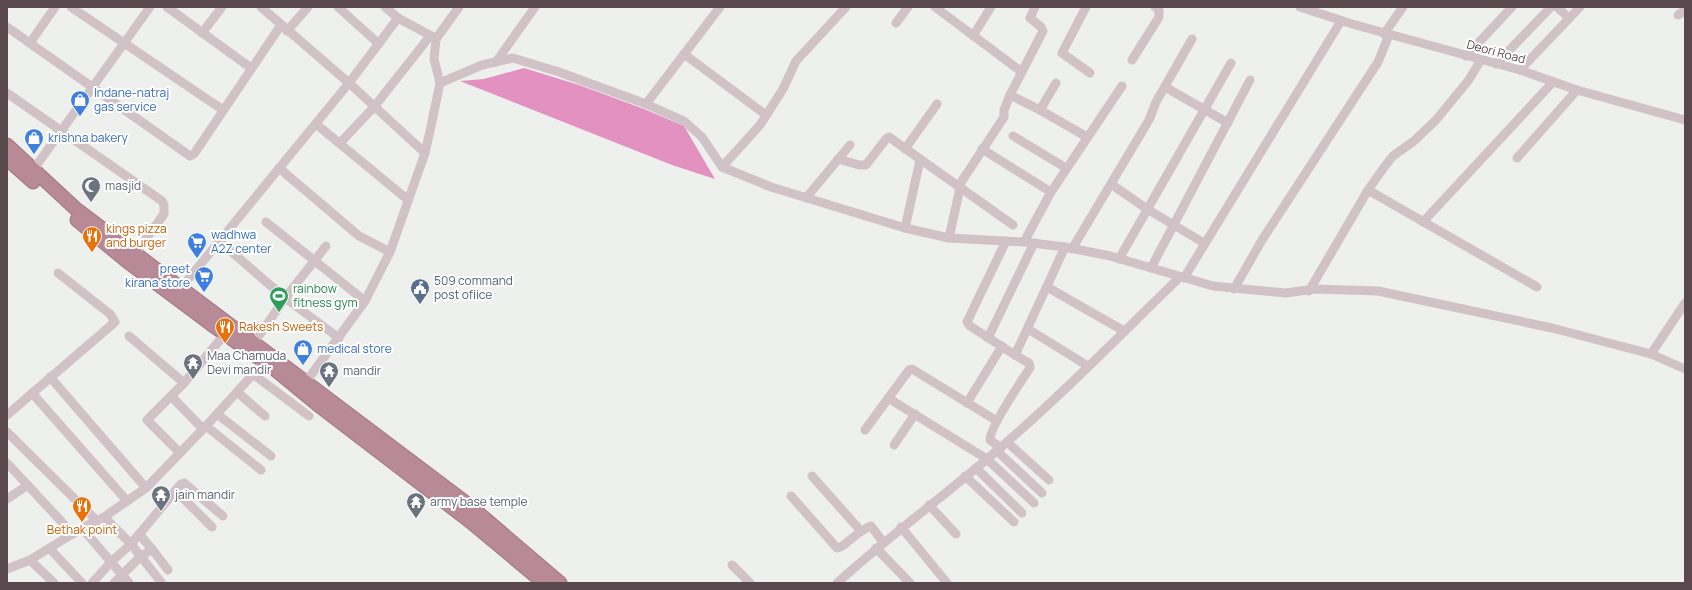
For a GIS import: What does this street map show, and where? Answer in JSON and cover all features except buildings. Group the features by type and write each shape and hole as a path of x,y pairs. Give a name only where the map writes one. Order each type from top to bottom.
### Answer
{"highway":[{"path":"7,145 31,174 96,237 225,334 302,386 470,506 560,583"},
{"path":"7,158 31,174 254,343 302,386 471,522 544,583"}],"street":[{"path":"30,43 55,7"},
{"path":"71,7 125,42 223,110"},
{"path":"31,174 150,7"},
{"path":"167,7 251,68"},
{"path":"202,33 222,7"},
{"path":"261,7 349,83 424,153"},
{"path":"7,27 190,156 194,154 251,68 284,28 308,7"},
{"path":"338,7 379,44"},
{"path":"385,7 398,18 433,37"},
{"path":"340,143 374,107 459,7"},
{"path":"496,62 535,7"},
{"path":"646,104 720,7"},
{"path":"722,167 760,124 783,89 796,60 846,7"},
{"path":"896,23 908,7"},
{"path":"935,7 1022,72"},
{"path":"973,36 991,7"},
{"path":"949,238 959,187 982,149 1004,117 1004,110 1010,95 1043,31 1041,27 1030,18 1035,7"},
{"path":"1086,7 1062,53 1090,73"},
{"path":"1132,60 1159,16 1159,10 1155,7"},
{"name":"Deori Road","path":"1300,7 1341,21 1520,70 1577,90 1685,120"},
{"path":"1234,289 1262,240 1378,62 1387,34 1403,7"},
{"path":"1466,56 1512,7"},
{"path":"1496,64 1551,7"},
{"path":"1557,7 1569,18"},
{"path":"1520,70 1580,7"},
{"path":"181,288 349,83 398,18"},
{"path":"837,583 901,527 1001,447 1182,277 1341,21"},
{"path":"302,386 365,301 390,252 424,153 440,83 434,59 433,37"},
{"path":"1015,355 1047,287 1069,248 1111,184 1149,120 1156,102 1192,39"},
{"path":"684,54 766,115"},
{"path":"440,83 482,65 513,58 559,72 646,104 684,121 694,127 722,167 771,187 905,228 949,238 1024,242 1069,248 1118,259 1213,286 1234,289 1286,293 1310,290 1378,291 1552,328 1651,354 1685,369"},
{"path":"1310,290 1368,190 1393,156 1414,141 1436,120 1468,81 1481,60"},
{"path":"1118,259 1231,63"},
{"path":"1151,268 1250,80"},
{"path":"1422,222 1553,82"},
{"path":"1040,110 1056,83"},
{"path":"1024,242 1066,168 1122,86"},
{"path":"1165,87 1228,123"},
{"path":"1517,158 1577,90"},
{"path":"7,93 162,201 164,205 164,214 135,254"},
{"path":"1010,95 1087,137"},
{"path":"905,149 937,104"},
{"path":"316,124 408,200"},
{"path":"1013,136 1066,168"},
{"path":"838,159 859,165 866,165 888,137 893,139 920,160 1013,225"},
{"path":"806,198 850,144"},
{"path":"982,149 1051,192"},
{"path":"905,228 920,160"},
{"path":"279,168 359,236 390,252"},
{"path":"1111,184 1147,209 1204,243"},
{"path":"1368,190 1537,287"},
{"path":"266,222 365,301"},
{"path":"219,241 284,298 339,338"},
{"path":"1006,241 968,319 970,326 1029,363 1030,368 997,421 990,438 1049,480"},
{"path":"988,338 1034,243"},
{"path":"254,343 284,298 326,246"},
{"path":"7,415 50,377 114,325 116,321 110,314 58,273"},
{"path":"1047,287 1124,332"},
{"path":"1651,354 1685,303"},
{"path":"1028,329 1088,366"},
{"path":"180,453 147,420 184,383 225,334"},
{"path":"129,336 184,383"},
{"path":"967,403 1002,346"},
{"path":"7,569 30,560 50,549 82,528 100,519 127,502 146,488 205,427 265,361"},
{"path":"865,430 888,398 912,369 997,421"},
{"path":"253,374 309,416"},
{"path":"50,377 146,488"},
{"path":"237,392 265,416"},
{"path":"32,393 127,502"},
{"path":"171,396 205,427 261,470"},
{"path":"888,398 986,459 1034,503"},
{"path":"217,414 270,456"},
{"path":"894,445 915,414"},
{"path":"7,432 100,519 131,544 161,582"},
{"path":"1001,447 1042,493"},
{"path":"7,463 73,534"},
{"path":"976,468 1022,513"},
{"path":"812,476 860,530"},
{"path":"965,476 1014,522"},
{"path":"92,583 111,562 131,544 176,491 184,484 223,516"},
{"path":"7,498 28,485"},
{"path":"176,491 212,527"},
{"path":"791,496 837,548 842,547 860,530 872,526 880,545 910,583"},
{"path":"929,505 956,534"},
{"path":"901,527 947,583"},
{"path":"82,528 129,583"},
{"path":"139,534 168,570"},
{"path":"50,549 82,583"},
{"path":"114,583 121,574 140,557 152,549"},
{"path":"30,560 54,583"},
{"path":"732,565 750,583"}],"shaded area":[{"path":"524,68 579,85 644,109 684,126 715,179 672,165 460,81 484,79"}],"place":[{"name":"Indane-natraj gas service","path":"80,117"},
{"name":"krishna bakery","path":"34,155"},
{"name":"masjid","path":"91,203"},
{"name":"kings pizza and burger","path":"92,253"},
{"name":"wadhwa A2Z center","path":"197,259"},
{"name":"preet kirana store","path":"204,293"},
{"name":"509 command post ofiice","path":"420,305"},
{"name":"rainbow fitness gym","path":"279,313"},
{"name":"Rakesh Sweets","path":"225,344"},
{"name":"medical store","path":"303,366"},
{"name":"Maa Chamuda Devi mandir","path":"193,380"},
{"name":"mandir","path":"329,388"},
{"name":"jain mandir","path":"161,512"},
{"name":"army base temple","path":"416,519"},
{"name":"Bethak point","path":"82,523"}]}
